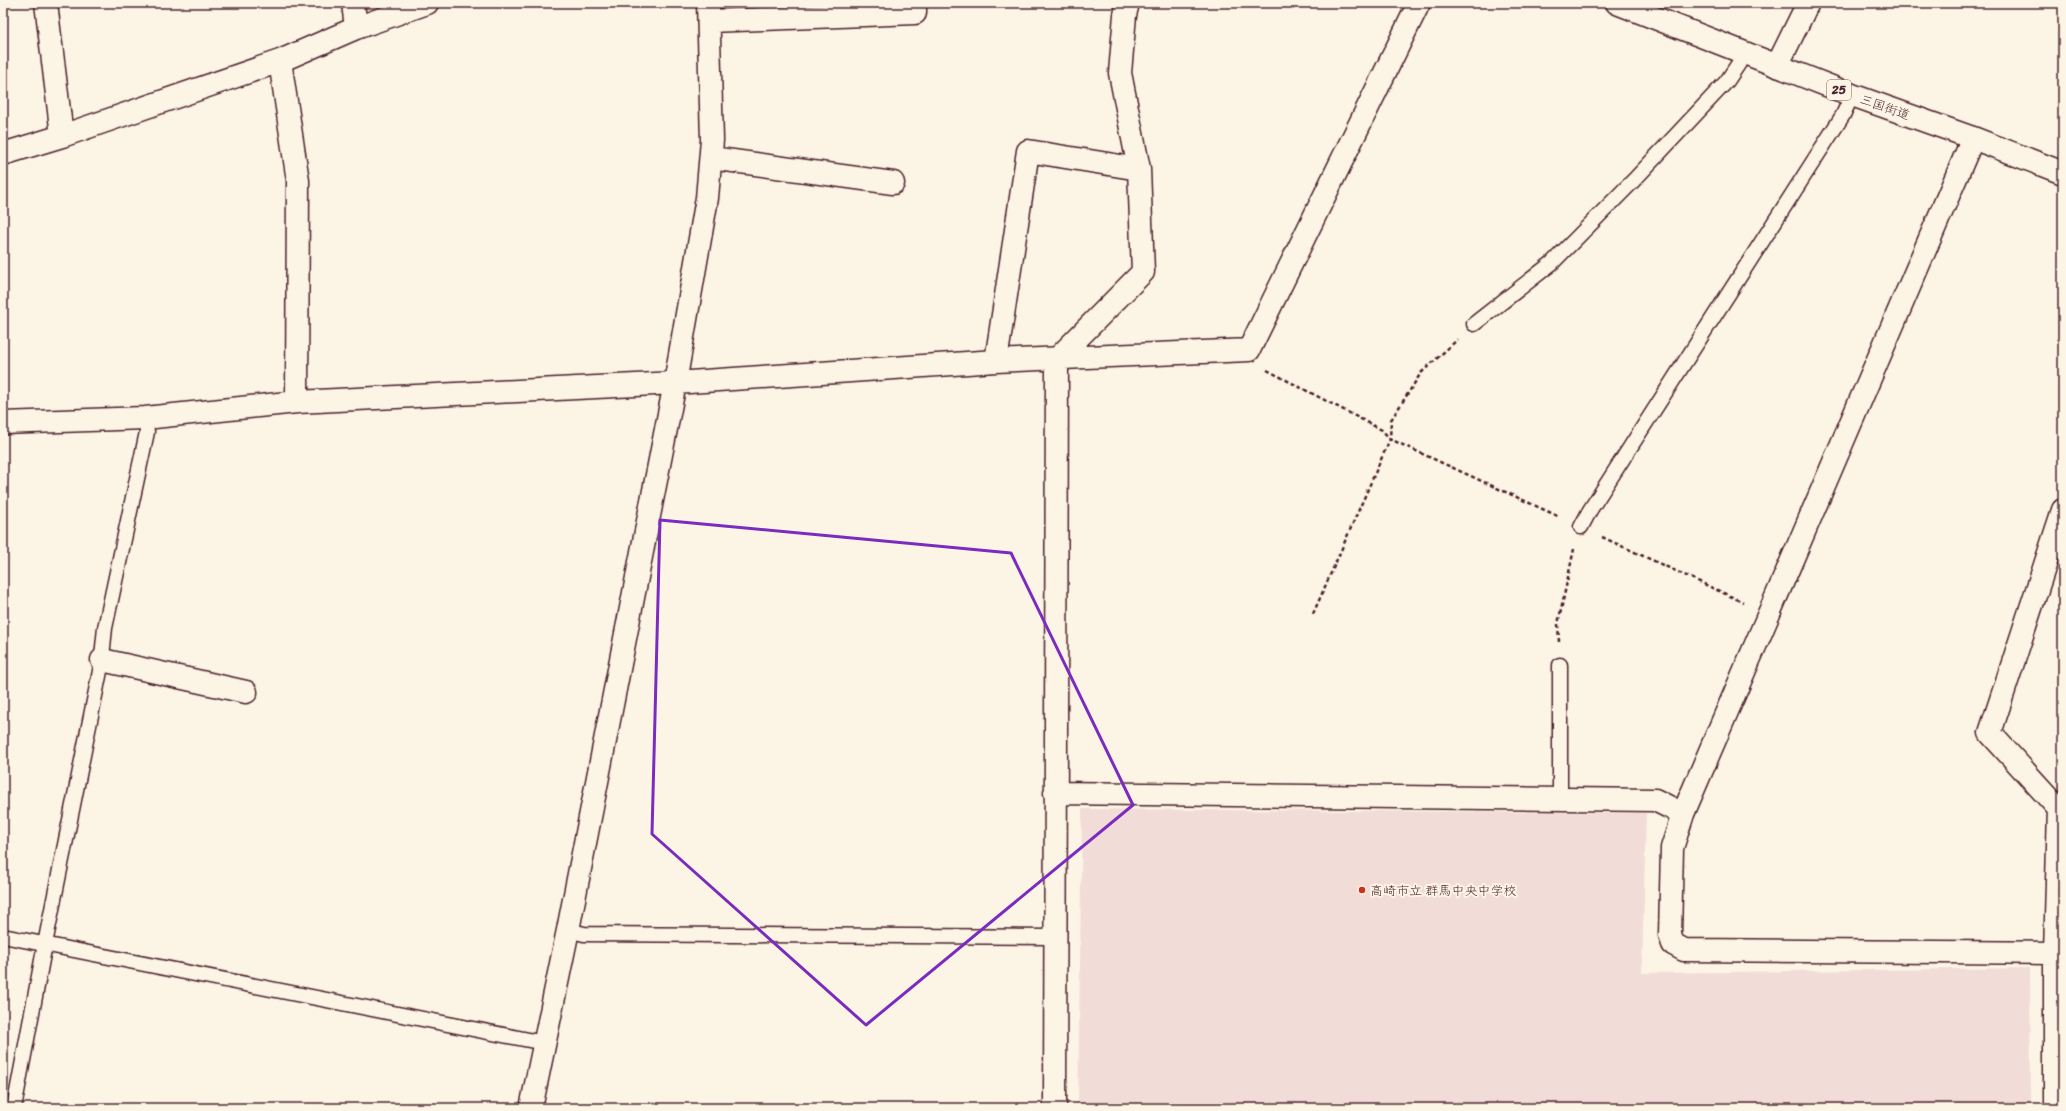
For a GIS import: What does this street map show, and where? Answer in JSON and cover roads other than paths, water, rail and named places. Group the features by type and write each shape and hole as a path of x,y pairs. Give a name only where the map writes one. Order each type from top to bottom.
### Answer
{"street":[{"path":"46,3 62,136"},
{"path":"353,3 356,28"},
{"path":"3,154 62,136 280,61 356,28 427,3"},
{"path":"530,1108 568,930 675,383 707,198 712,140 709,12 915,14 915,3"},
{"path":"1055,1108 1057,359 1143,272 1139,169 1120,73 1125,14 1128,3"},
{"path":"3,423 145,418 297,402 675,383 996,361 1248,350 1420,3"},
{"name":"三国街道","path":"1617,3 1852,95 1973,138 2063,173"},
{"path":"1777,66 1808,3"},
{"path":"280,61 298,181 297,402"},
{"path":"1973,138 1683,814 1672,848 1670,935 1673,944 1684,950 2056,953"},
{"path":"996,361 1028,151 1139,169"},
{"path":"711,158 893,183"},
{"path":"2055,1108 2059,1057 2056,953 2059,809 1990,733 2063,510"},
{"path":"102,660 246,692"},
{"path":"1055,793 1655,800 1683,814"}],"lane":[{"path":"1474,324 1552,263 1727,81 1745,54"},
{"path":"1581,527 1590,510 1843,114 1852,95"},
{"path":"14,1108 102,660 105,628 148,432 145,418"},
{"path":"1560,665 1560,799"},
{"path":"568,930 584,934 1055,937"},
{"path":"3,936 544,1043"}],"place":[{"name":"高崎市立 群馬中央中学校","path":"1362,890"}]}
